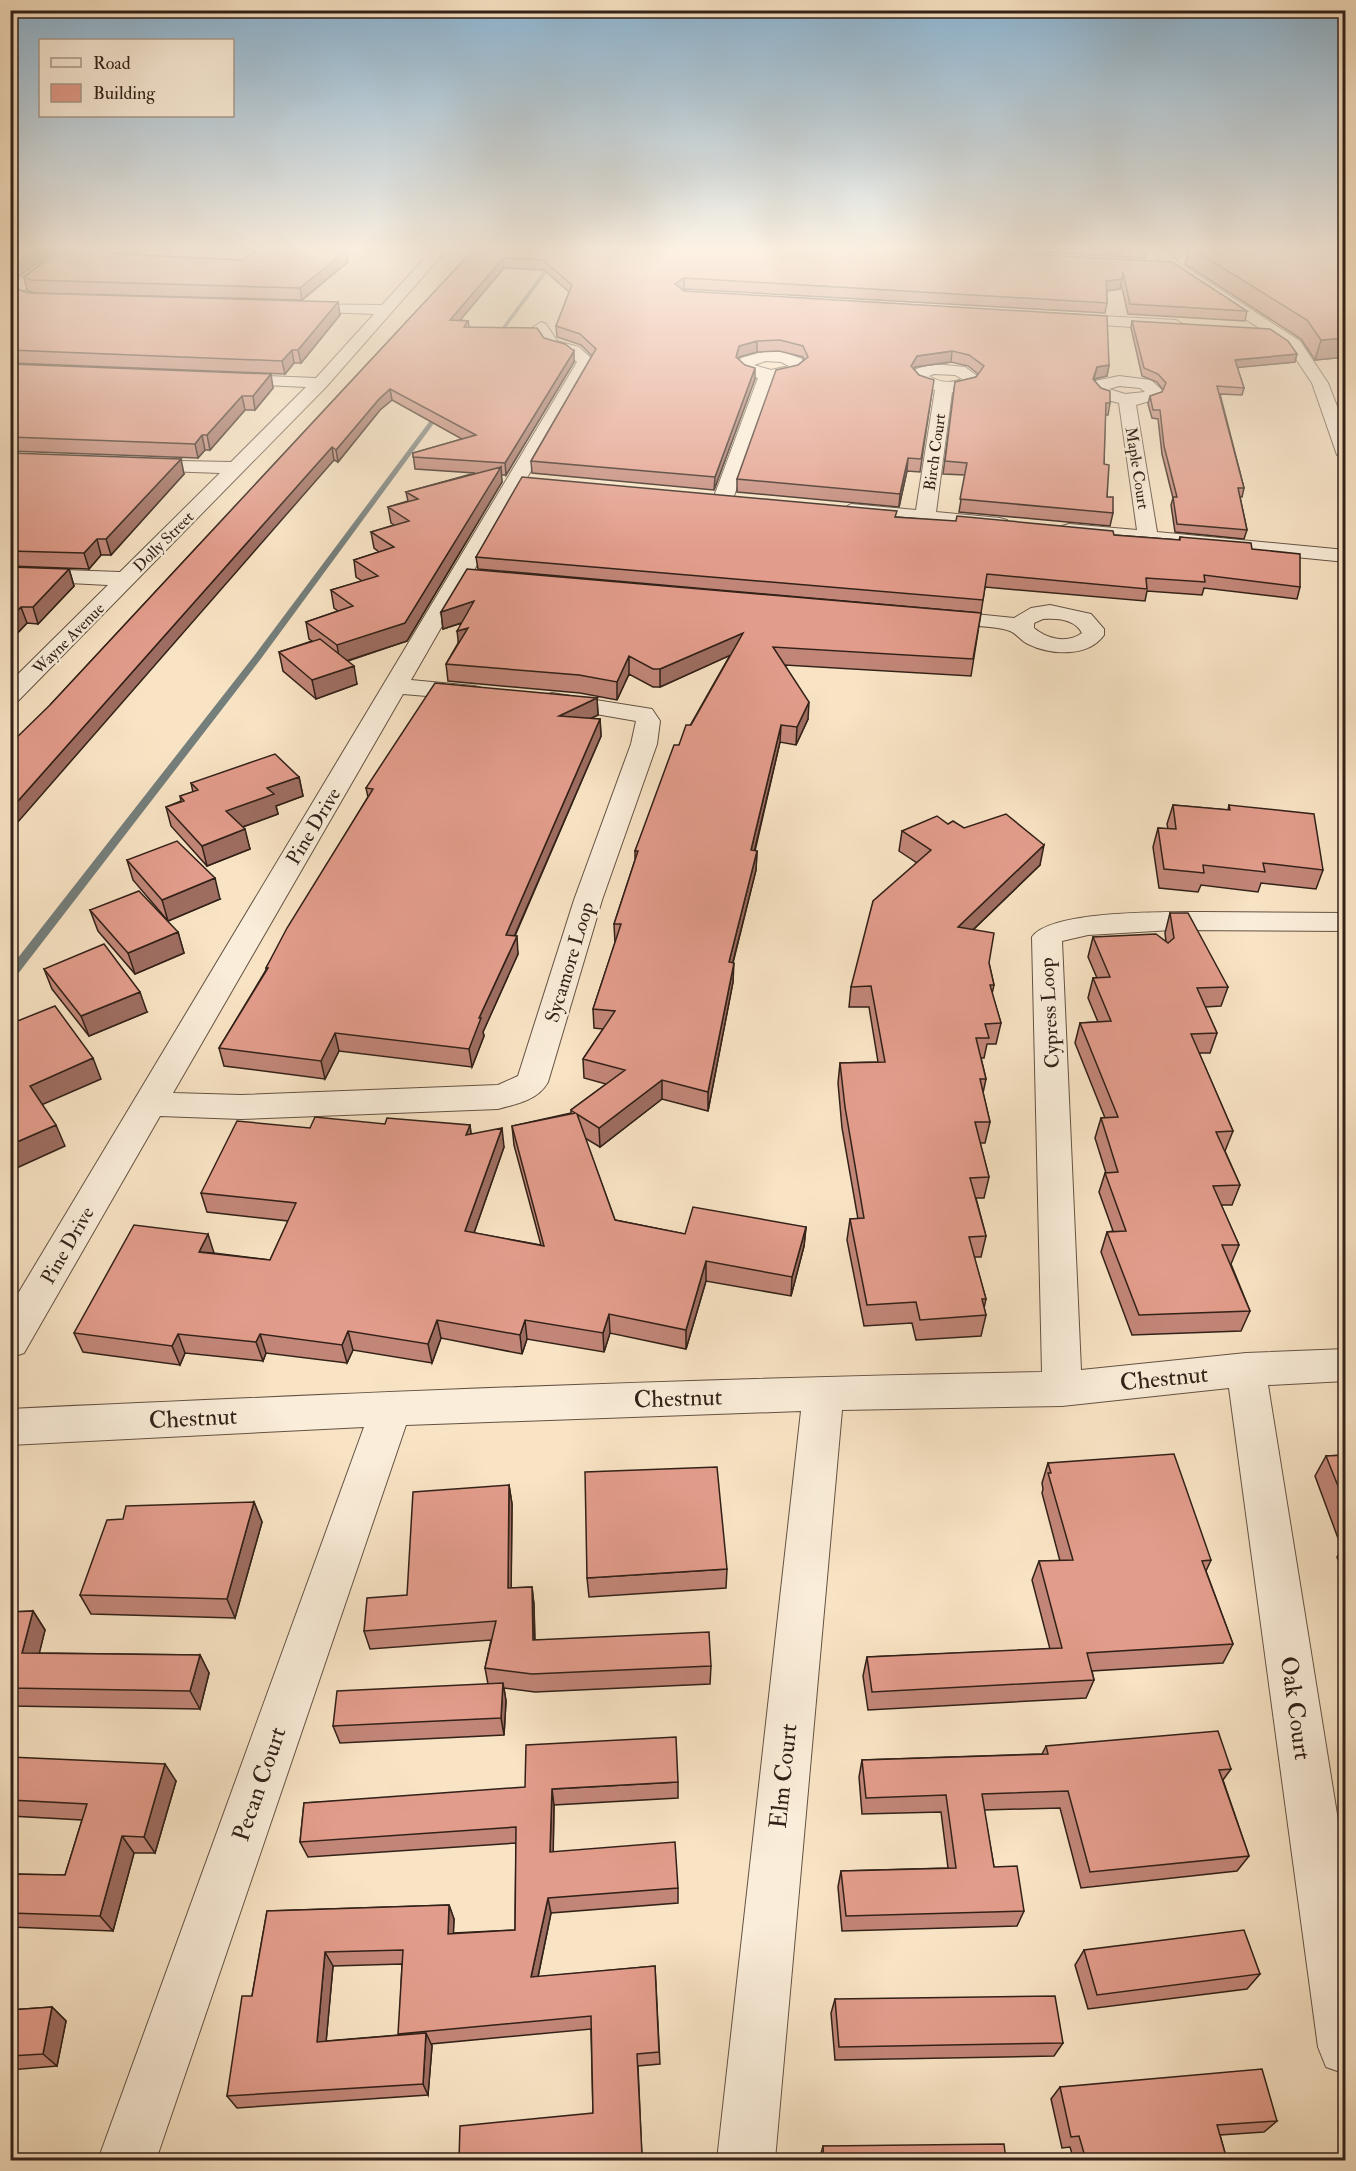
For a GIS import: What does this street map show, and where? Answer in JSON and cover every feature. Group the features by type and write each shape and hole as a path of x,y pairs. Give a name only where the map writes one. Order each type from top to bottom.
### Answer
{"street":[{"path":"206,377 320,383 351,348"},
{"name":"Pine Drive","path":"10,1342 395,686 473,577 530,481 586,361 573,350 567,348"},
{"path":"1296,348 1320,383 1346,455"},
{"path":"723,498 768,374"},
{"name":"Dolly Street","path":"10,574 126,579 320,383"},
{"name":"Birch Court","path":"925,517 944,386"},
{"name":"Maple Court","path":"1127,399 1148,538"},
{"path":"118,463 237,468"},
{"path":"700,496 747,501"},
{"path":"830,508 1019,526"},
{"path":"1054,529 1346,556"},
{"name":"Wayne Avenue","path":"10,696 126,579"},
{"path":"917,615 1021,625"},
{"name":"Sycamore Loop","path":"148,1104 241,1107 498,1097 514,1093 532,1082 588,900 644,744 648,722 643,714 580,702 395,686"},
{"name":"Cypress Loop","path":"1062,1389 1047,937 1058,930 1074,927 1163,920 1346,922"},
{"name":"Chestnut","path":"10,1427 391,1408 823,1393 1062,1389 1246,1370 1346,1365"},
{"name":"Oak Court","path":"1246,1370 1346,2047"},
{"name":"Elm Court","path":"746,2160 823,1393"},
{"name":"Pecan Court","path":"127,2160 391,1408"}],"building":[{"path":"299,348 292,350 282,361 10,350"},
{"path":"382,348 571,348 574,351 505,463 413,457 413,453 476,435 390,389 336,450 332,447 10,810 10,744 50,705"},
{"path":"738,348 736,357 745,365 755,368 715,477 531,461 596,349"},
{"path":"804,348 1108,348 1109,365 1097,367 1093,379 1101,388 1110,391 1110,403 1106,403 1104,464 1109,465 1107,497 1113,497 1113,513 960,499 967,463 945,461 955,382 976,377 984,366 969,355 952,351 917,356 911,366 919,375 934,380 921,459 908,458 900,494 737,479 776,370 798,365 808,357"},
{"path":"1139,348 1293,348 1297,354 1235,360 1244,388 1217,386 1244,488 1238,488 1247,530 1177,524 1173,497 1177,497 1164,446 1160,410 1153,410 1150,396 1162,392 1166,383 1158,374 1144,368"},
{"path":"10,364 271,374 253,396 242,396 207,435 202,435 195,444 10,437"},
{"path":"10,453 181,459 106,539 97,539 84,553 10,551"},
{"path":"501,467 405,623 337,645 306,622 353,606 331,590 378,576 354,560 394,547 371,532 409,521 388,507 418,499 406,492"},
{"path":"522,477 897,511 895,517 956,521 957,516 1113,531 1114,535 1180,540 1180,537 1251,543 1252,549 1300,554 1300,587 1204,575 1205,582 1146,578 1147,589 987,574 983,600 476,557"},
{"path":"10,567 69,569 33,607 21,607 10,618"},
{"path":"467,569 981,613 973,659 773,647 809,702 797,727 781,725 751,850 757,851 729,962 734,963 708,1092 662,1080 599,1128 577,1114 615,1220 685,1234 693,1207 806,1227 792,1277 706,1261 686,1330 609,1314 603,1333 525,1320 520,1335 437,1320 428,1344 348,1331 342,1345 260,1334 256,1342 178,1334 172,1346 74,1333 134,1225 208,1234 199,1252 270,1260 296,1203 201,1193 237,1121 310,1128 315,1117 385,1124 387,1118 470,1125 466,1135 502,1128 465,1231 544,1246 512,1126 575,1113 571,1110 625,1070 583,1059 615,1011 593,1009 621,924 614,924 638,851 635,851 674,745 679,745 686,725 691,725 743,633 660,669 653,669 629,656 617,682 579,675 446,664 468,628 457,631 474,601 441,612"},
{"path":"320,639 354,666 312,680 279,652"},
{"path":"435,683 597,698 559,716 600,719 506,935 517,936 479,1018 481,1018 469,1049 335,1033 321,1061 219,1048 268,968 266,968 287,928 373,789 366,788"},
{"path":"275,754 299,777 267,788 274,794 226,811 245,829 202,846 166,807 184,801 180,796 198,790 191,783"},
{"path":"1173,805 1230,810 1229,805 1314,814 1323,870 1263,863 1265,872 1203,865 1204,873 1164,869 1158,828 1176,829"},
{"path":"1006,814 1044,845 958,927 994,933 989,963 994,985 990,985 1001,1023 985,1024 989,1038 976,1038 986,1079 980,1079 990,1122 975,1122 989,1177 970,1178 986,1236 969,1237 986,1299 982,1299 986,1315 920,1320 916,1302 867,1305 850,1219 864,1218 840,1063 885,1062 871,986 851,987 873,901 931,850 902,831 937,816 948,824 953,821 964,828"},
{"path":"177,841 215,878 162,900 127,860"},
{"path":"139,891 178,932 128,953 90,910"},
{"path":"1170,913 1188,913 1228,987 1197,988 1217,1033 1191,1034 1233,1131 1216,1132 1240,1185 1213,1186 1239,1245 1222,1245 1250,1311 1139,1315 1107,1232 1126,1231 1105,1173 1118,1172 1101,1118 1118,1117 1080,1023 1111,1021 1093,978 1110,977 1093,937 1156,934 1168,943 1174,938"},
{"path":"104,944 140,992 81,1016 44,969"},
{"path":"55,1006 93,1058 30,1086 56,1125 10,1145 10,1024"},
{"path":"1174,1454 1211,1560 1202,1561 1233,1644 1087,1653 1094,1680 872,1692 867,1657 1062,1648 1039,1561 1073,1560 1048,1473 1051,1473 1048,1463"},
{"path":"1346,1455 1346,1506 1326,1456"},
{"path":"717,1467 727,1569 587,1578 585,1472"},
{"path":"509,1485 508,1588 532,1587 533,1640 709,1632 711,1666 532,1674 485,1668 496,1621 364,1631 367,1598 407,1595 413,1492"},
{"path":"254,1502 227,1599 80,1595 107,1520 123,1519 126,1506"},
{"path":"33,1611 22,1653 200,1655 190,1691 10,1688 10,1612"},
{"path":"503,1683 501,1718 333,1726 337,1691"},
{"path":"1218,1731 1231,1769 1219,1770 1249,1856 1090,1872 1068,1791 982,1794 994,1867 1017,1866 1024,1911 846,1916 841,1871 956,1868 946,1795 866,1798 862,1760 1048,1754 1046,1746"},
{"path":"676,1737 678,1782 552,1789 550,1852 675,1842 678,1888 548,1898 531,1977 655,1966 659,2052 637,2054 642,2155 616,2158 616,2160 459,2160 460,2126 593,2113 591,2016 398,2034 403,1950 325,1952 317,2042 426,2033 423,2084 227,2096 242,1996 252,1996 267,1911 449,1905 448,1934 515,1930 516,1827 300,1842 304,1803 525,1787 526,1745"},
{"path":"10,1757 165,1764 144,1837 122,1836 100,1916 10,1913 10,1874 65,1875 87,1804 10,1800"},
{"path":"1244,1930 1260,1974 1097,1995 1084,1950"},
{"path":"1055,1996 1063,2043 839,2047 835,1999"},
{"path":"52,2007 43,2054 10,2056 10,2010"},
{"path":"1262,2069 1277,2121 1217,2125 1227,2160 1086,2160 1079,2136 1071,2137 1060,2087"},
{"path":"1004,2144 1006,2160 824,2160 823,2146"}],"waterway":[{"path":"10,976 257,658 440,411"}]}
